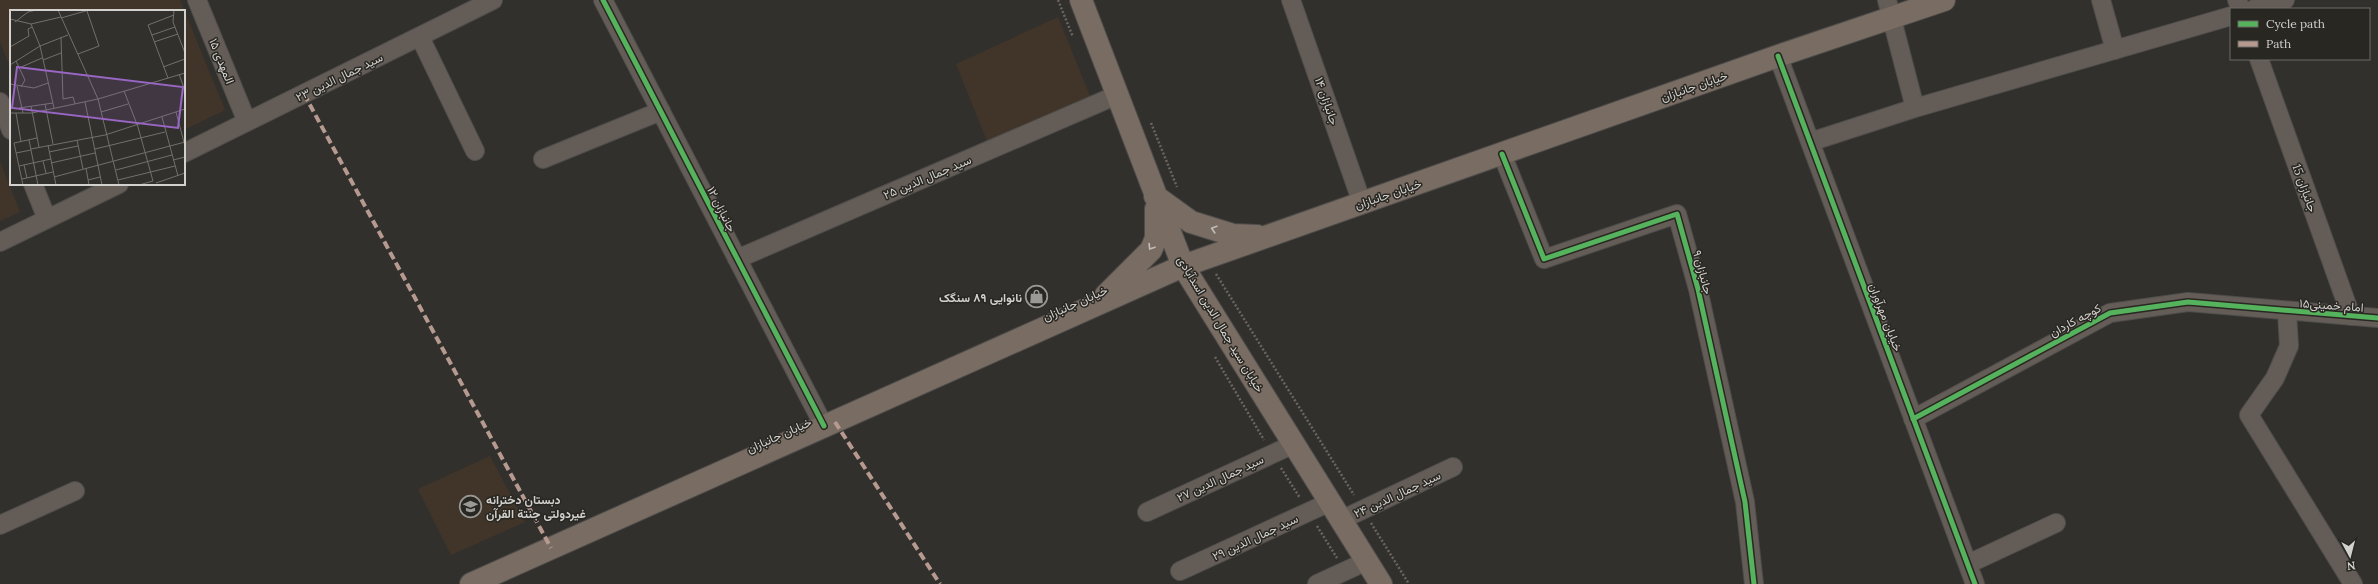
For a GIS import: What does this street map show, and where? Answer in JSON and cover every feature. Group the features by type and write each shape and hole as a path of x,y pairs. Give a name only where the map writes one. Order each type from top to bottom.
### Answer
{"main road":[{"name":"خیابان سید جمال الدین اسدآبادی","path":"1081,0 1183,266 1381,584"},
{"name":"خیابان جانبازان","path":"471,584 1183,266 1778,56 1890,8 1944,0"},
{"path":"1155,196 1191,222 1233,235 1266,236"},
{"path":"1098,304 1151,250 1156,238 1158,221 1155,196"}],"street":[{"name":"المهدی ۱۵","path":"197,0 247,122"},
{"name":"سید جمال الدین ۲۳","path":"185,153 493,0"},
{"name":"جانبازان ۱۲","path":"603,0 824,426"},
{"name":"جانبازان ۱۴","path":"1291,0 1362,203"},
{"path":"2101,0 2115,50"},
{"path":"2257,8 2285,0"},
{"path":"1890,8 1914,108"},
{"path":"1810,142 1914,108 2230,16"},
{"path":"420,37 475,151"},
{"name":"خیابان مهرآوران","path":"1778,56 1975,584"},
{"name":"جانبازان 15","path":"2259,60 2351,316"},
{"name":"سید جمال الدین ۲۵","path":"737,259 1117,95"},
{"path":"0,102 10,127"},
{"path":"543,159 660,111"},
{"name":"جانبازان ۹","path":"1502,154 1544,259 1677,214 1698,289 1745,502 1754,584"},
{"path":"33,185 47,219"},
{"path":"0,242 117,185"},
{"name":"کوچه کاردان","path":"1913,419 2110,313 2188,302 2287,312"},
{"path":"2287,312 2289,346 2275,378 2249,415 2347,582"},
{"name":"امام خمینی۱۵ ‍","path":"2287,312 2378,318"},
{"name":"سید جمال الدین ۲۷","path":"1147,512 1294,444"},
{"name":"سید جمال الدین ۲۴","path":"1341,520 1453,467"},
{"path":"0,525 75,491"},
{"name":"سید جمال الدین ۲۹","path":"1180,572 1330,502"},
{"path":"1968,564 2056,523"},
{"path":"1317,584 1367,561"}],"path":[{"path":"1148,116 1180,193"},
{"path":"1206,258 1409,584"}],"shaded area":[{"path":"0,0 180,0 184,10 10,10 10,67 0,42"},
{"path":"185,12 225,110 185,130"},
{"path":"1058,17 1090,96 987,141 956,64"},
{"path":"0,162 20,212 0,221"},
{"name":"دبستان دخترانه غیردولتی جنتة القرآن","path":"490,456 525,522 451,555 418,489"}],"marked path":[{"path":"304,94 551,548"},
{"path":"835,422 940,584"}],"cycle path":[{"path":"603,0 824,426"},
{"path":"1778,56 1975,584"},
{"path":"1502,154 1544,259 1677,214 1698,289 1745,502 1754,584"},
{"path":"1913,419 2110,313 2188,302 2378,318"}],"place":[{"name":"نانوایی ۸۹ سنگک","path":"1037,297"},
{"name":"دبستان دخترانه غیردولتی جنتة القرآن","path":"471,506"}]}
